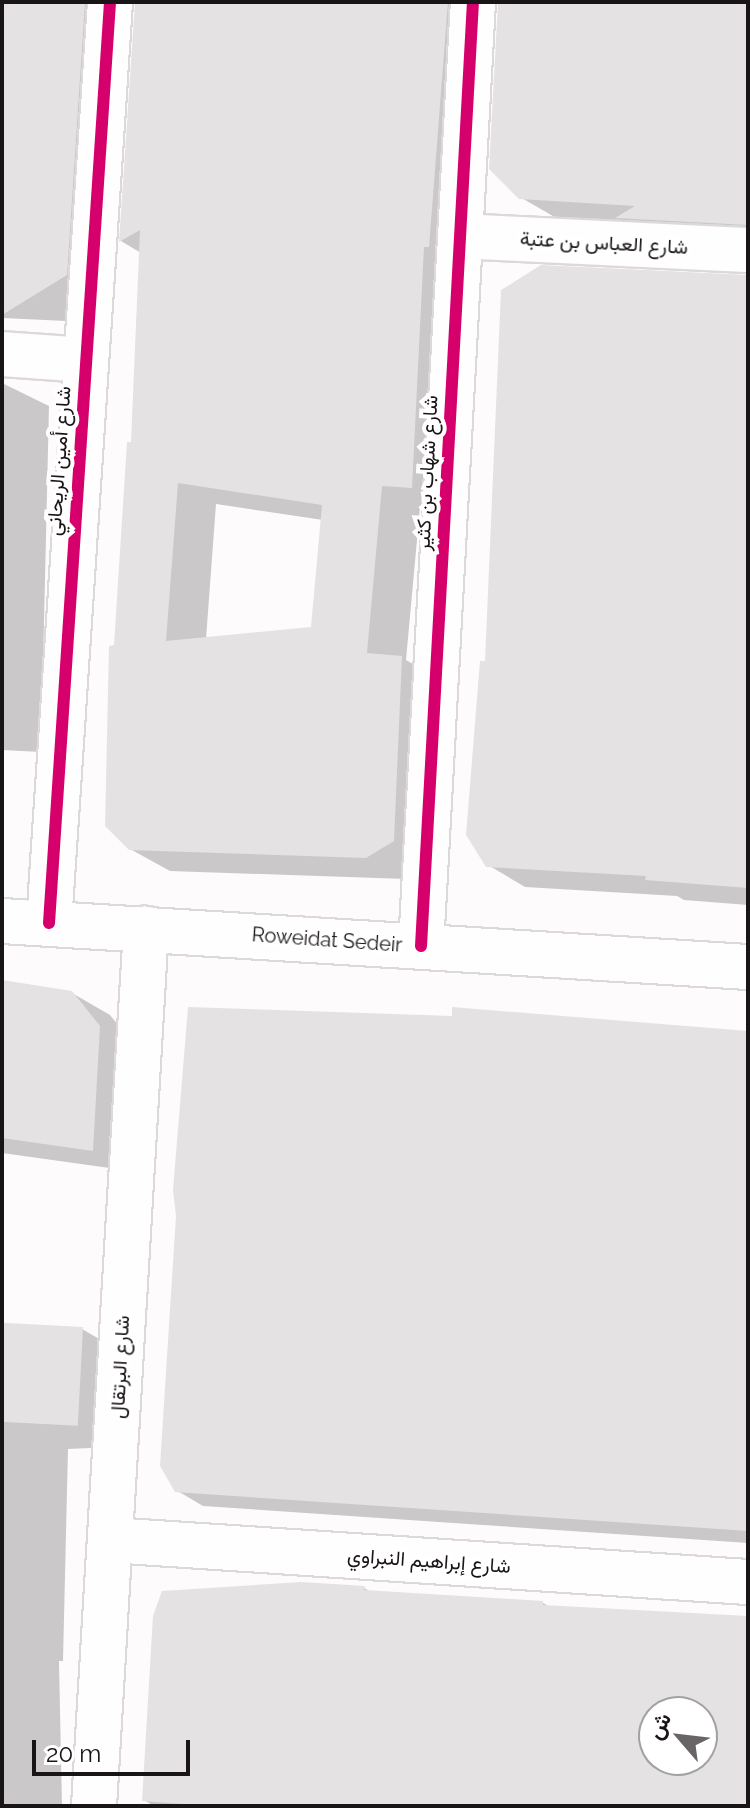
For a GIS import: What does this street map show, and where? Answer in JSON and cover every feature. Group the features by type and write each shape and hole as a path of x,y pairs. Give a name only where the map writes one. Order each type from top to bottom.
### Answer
{"street":[{"name":"شارع أمين الريحاني","path":"49,923 110,2"},
{"name":"شارع شهاب بن كثير","path":"421,946 473,2"},
{"name":"شارع العباس بن عتبة","path":"460,236 748,250"},
{"path":"2,354 85,360"},
{"name":"Roweidat Sedeir","path":"2,921 748,967"},
{"name":"شارع البرتقال","path":"94,1806 146,929"},
{"name":"شارع إبراهيم النبراوي","path":"110,1540 748,1582"}],"building":[{"path":"2,2 85,2 67,275 2,315"},
{"path":"135,2 448,2 429,247 424,247 412,488 382,486 367,653 402,656 394,841 366,858 129,850 105,826 109,646 114,645 127,442 131,442 140,230 119,242","holes":["178,483 322,505 311,627 166,641"]},
{"path":"498,2 748,2 748,225 615,218 635,206 519,199 489,169"},
{"path":"541,265 748,275 748,888 645,880 646,876 486,867 466,835 480,661 485,661 501,290"},
{"path":"2,980 72,991 100,1026 93,1151 2,1138"},
{"path":"188,1007 452,1016 452,1007 748,1031 748,1531 175,1492 160,1466 176,1216 173,1190"},
{"path":"2,1323 83,1327 78,1426 2,1422"},
{"path":"301,1582 365,1586 364,1590 543,1601 543,1605 748,1616 748,1806 209,1806 142,1801 153,1616 162,1591"}],"cycle path":[{"path":"49,923 110,2"},
{"path":"421,946 473,2"}]}
